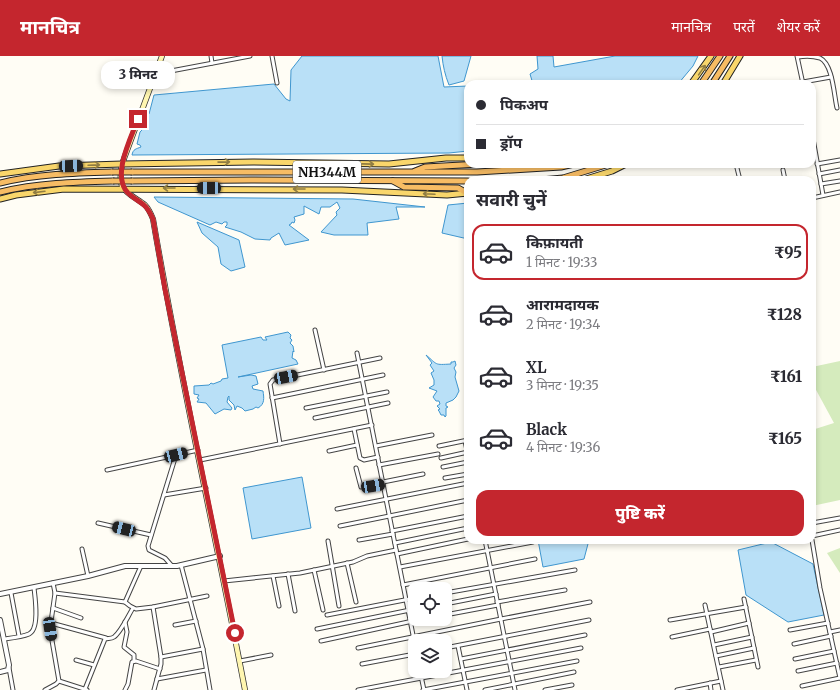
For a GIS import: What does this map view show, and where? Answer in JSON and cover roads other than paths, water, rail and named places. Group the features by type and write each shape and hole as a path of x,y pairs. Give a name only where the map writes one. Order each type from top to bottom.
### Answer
{"highway":[{"path":"704,80 720,56"},
{"path":"715,80 730,57"},
{"path":"413,173 425,167 464,165"},
{"name":"NH344M","path":"0,183 12,180 61,174 112,172 413,173 507,171 548,168"},
{"path":"570,176 596,168"},
{"path":"393,180 404,187 458,188 464,191"},
{"name":"NH344M","path":"0,192 63,182 464,181"}],"main road":[{"path":"162,56 122,164 121,182 124,189 129,194 144,204 153,219 165,289 220,556 245,690"},
{"path":"694,80 711,56"},
{"path":"726,80 740,56"},
{"path":"0,174 59,166 253,162 389,164 446,158 464,158"},
{"path":"596,176 618,168"},
{"path":"0,199 16,194 64,189 342,190 447,195 464,193"}],"street":[{"path":"211,56 212,63"},
{"path":"225,56 226,61"},
{"path":"155,74 250,56"},
{"path":"272,56 277,83"},
{"path":"802,80 798,57 813,56 822,59 828,66 836,108"},
{"path":"730,57 737,62"},
{"path":"816,80 831,77"},
{"path":"816,158 823,195"},
{"path":"817,164 840,160"},
{"path":"783,170 784,176"},
{"path":"819,174 840,170"},
{"path":"821,184 840,181"},
{"path":"816,197 840,192"},
{"path":"316,330 324,370"},
{"path":"317,629 408,611 357,353"},
{"path":"280,444 270,384 273,380 380,358"},
{"path":"272,398 383,375"},
{"path":"306,408 387,392"},
{"path":"315,418 388,403"},
{"path":"200,460 372,425"},
{"path":"354,428 359,456 362,460 378,457"},
{"path":"376,446 432,435"},
{"path":"439,446 464,440"},
{"path":"329,451 357,445"},
{"path":"107,470 198,450"},
{"path":"379,465 438,454"},
{"path":"441,458 464,454"},
{"path":"172,566 165,558 148,548 176,455"},
{"path":"443,467 464,463"},
{"path":"356,468 360,487 423,474"},
{"path":"445,478 464,475"},
{"path":"337,509 464,484"},
{"path":"164,495 206,488"},
{"path":"340,526 464,501"},
{"path":"359,540 464,517"},
{"path":"816,522 840,518"},
{"path":"98,523 151,535"},
{"path":"395,543 464,529"},
{"path":"816,535 840,530"},
{"path":"224,581 273,576 332,567 357,561 367,556 464,540"},
{"path":"328,541 339,606"},
{"path":"486,544 515,690"},
{"path":"400,567 522,544"},
{"path":"802,686 840,678 813,544"},
{"path":"82,549 88,576"},
{"path":"0,594 11,593 88,576 125,566 172,566 220,556"},
{"path":"403,586 535,559"},
{"path":"347,563 356,602"},
{"path":"181,565 203,649 210,690"},
{"path":"125,602 141,566"},
{"path":"314,570 323,610"},
{"path":"452,592 575,570"},
{"path":"288,574 295,611"},
{"path":"273,576 279,606"},
{"path":"54,583 56,593 50,629 59,681"},
{"path":"4,639 31,633 36,618 34,588"},
{"path":"452,613 565,590"},
{"path":"11,593 19,636"},
{"path":"56,593 125,602 133,608 154,607 207,596"},
{"path":"452,603 496,594"},
{"path":"744,599 758,667"},
{"path":"327,615 406,600"},
{"path":"428,634 590,602"},
{"path":"705,605 723,690"},
{"path":"154,607 161,657 160,669 154,690"},
{"path":"670,620 746,607"},
{"path":"53,608 81,618"},
{"path":"51,623 106,638 113,638 133,608"},
{"path":"0,620 13,690"},
{"path":"452,647 588,620"},
{"path":"175,625 196,621"},
{"path":"321,641 408,621"},
{"path":"125,622 127,630 124,647 134,655 134,661 132,663 128,684 125,690"},
{"path":"790,630 828,622"},
{"path":"672,637 749,623"},
{"path":"830,632 840,630"},
{"path":"461,659 585,635"},
{"path":"794,644 831,636"},
{"path":"714,645 752,637"},
{"path":"59,681 86,690 94,665 106,638"},
{"path":"358,648 408,638"},
{"path":"458,646 467,690"},
{"path":"452,672 580,648"},
{"path":"716,656 754,648"},
{"path":"161,657 203,649"},
{"path":"795,659 834,651"},
{"path":"240,661 271,655"},
{"path":"362,664 408,655"},
{"path":"76,660 94,665"},
{"path":"421,678 423,690 577,660"},
{"path":"718,667 756,660"},
{"path":"134,661 160,669"},
{"path":"798,670 837,662"},
{"path":"0,672 9,668"},
{"path":"157,680 206,670"},
{"path":"485,690 574,672"},
{"path":"358,690 416,678"},
{"path":"45,690 59,681"},
{"path":"677,690 690,689 700,685 722,681"},
{"path":"710,683 712,690"},
{"path":"545,690 572,685"},
{"path":"700,685 701,690"}],"water":[{"path":"302,56 438,56 444,87 464,86 464,151 449,153 132,155 134,150 141,147 137,144 140,132 142,130 140,128 143,125 142,120 149,114 154,95 274,84 286,99 290,101 291,70"},
{"path":"442,56 471,56 464,81 449,85 444,70"},
{"path":"537,56 553,56 554,67 615,56 698,56 693,66 681,80 532,80 530,74 538,69"},
{"path":"154,197 353,199 425,207 396,207 399,219 367,223 368,235 334,235 321,232 337,215 336,212 340,208 337,202 330,207 321,207 319,214 304,206 304,214 294,217 294,223 292,222 289,225 309,240 285,245 279,233 270,240 255,239 241,232 225,227 227,222 222,224 216,222 210,225 158,202"},
{"path":"464,203 464,238 442,233 448,205"},
{"path":"197,222 239,240 245,267 231,271 221,264 218,247 202,233"},
{"path":"288,332 291,335 290,338 292,340 290,343 293,346 294,352 293,351 292,358 296,360 298,364 238,377 251,375 256,376 258,384 252,386 253,389 263,391 264,401 262,405 258,408 256,407 245,411 237,406 235,410 234,405 229,400 229,396 227,402 232,408 231,410 224,409 215,414 206,403 197,402 199,395 194,394 194,386 209,385 228,378 222,345 261,337 263,340 267,340 265,337"},
{"path":"426,355 435,363 439,364 451,364 451,362 455,361 455,377 459,391 453,400 446,403 446,406 448,407 446,408 445,417 444,415 441,415 438,410 440,409 437,406 440,404 439,401 436,401 433,397 437,391 429,388 434,385 434,380 431,373 434,371 430,365 432,363"},
{"path":"302,477 311,528 252,539 243,488"},
{"path":"539,544 588,544 584,559 543,567"},
{"path":"763,544 775,544 813,564 824,615 788,622 746,595 738,550"}]}
